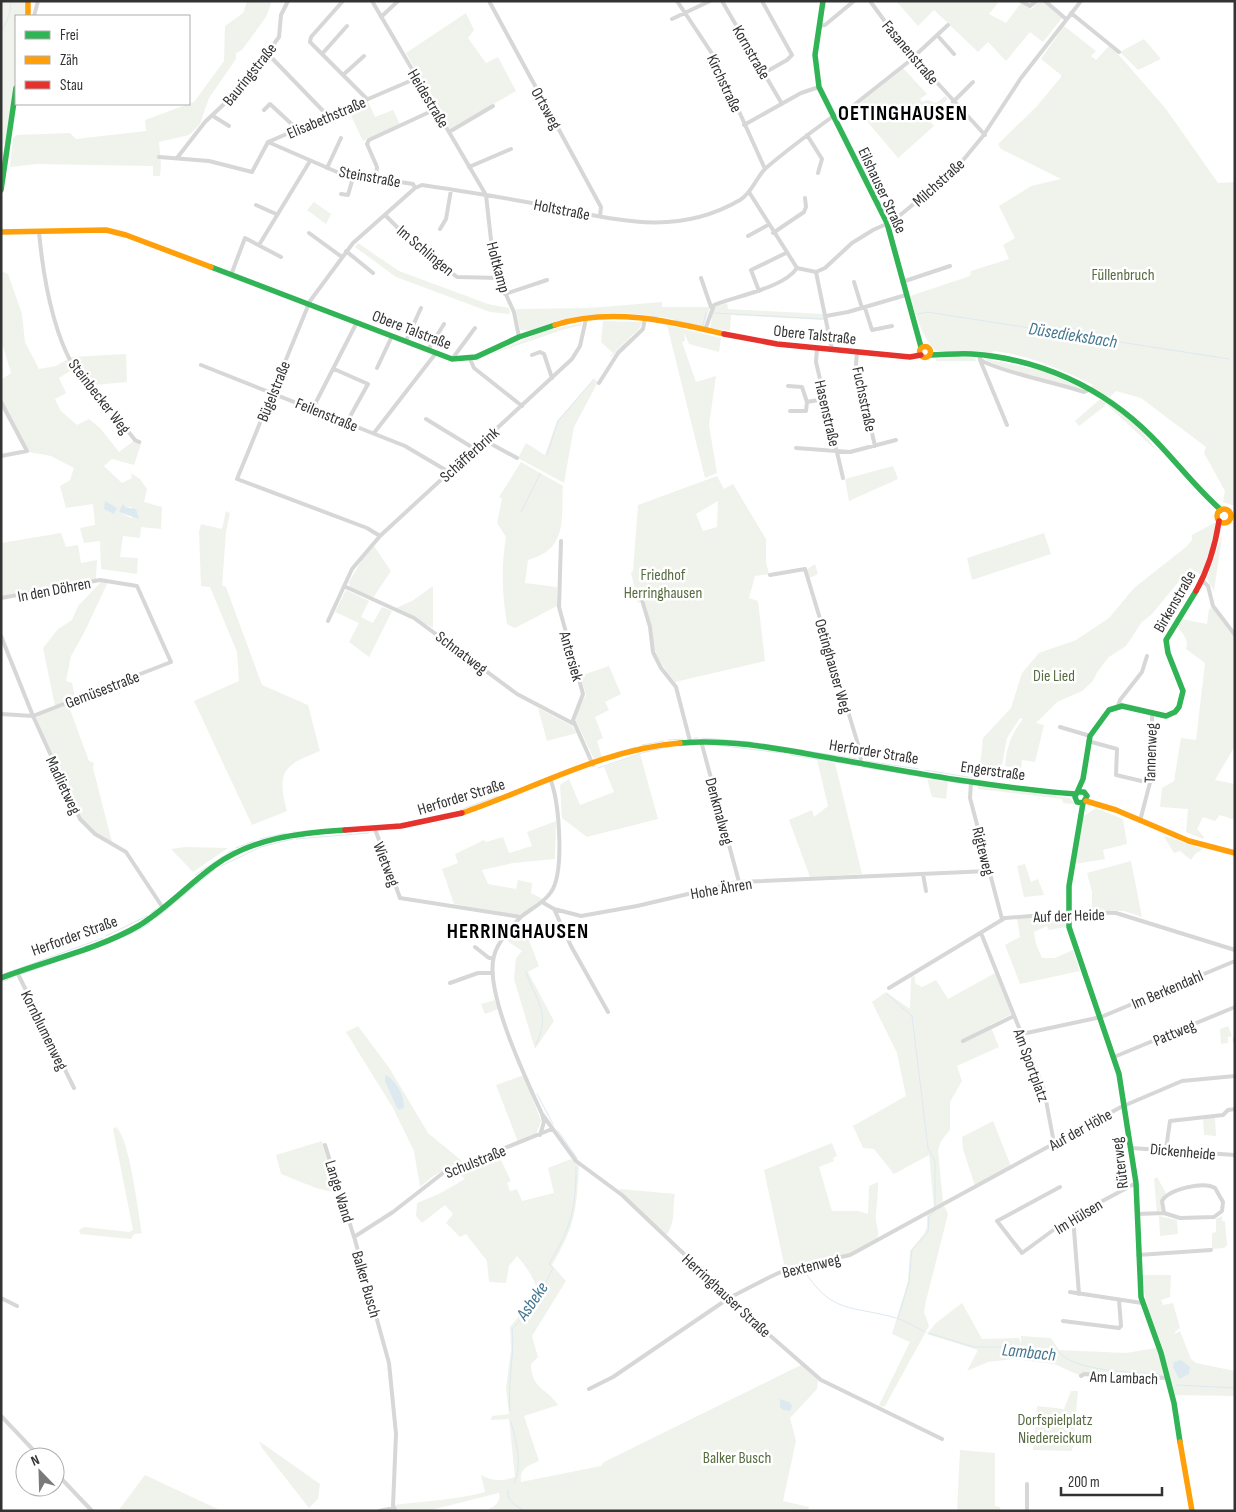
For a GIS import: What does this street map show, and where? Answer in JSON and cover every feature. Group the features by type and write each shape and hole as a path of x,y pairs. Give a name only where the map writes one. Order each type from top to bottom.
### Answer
{"street":[{"path":"28,1 28,15"},
{"path":"34,15 38,1"},
{"name":"Bauringstraße","path":"177,158 212,116 232,99 280,35 281,15 288,1"},
{"path":"343,1 311,37 310,42 367,99"},
{"name":"Heidestraße","path":"372,1 486,195"},
{"path":"380,17 398,1"},
{"name":"Ortsweg","path":"489,1 601,207 600,216"},
{"name":"Kirchstraße","path":"677,1 715,58 765,169"},
{"path":"672,19 710,1"},
{"name":"Kornstraße","path":"722,1 782,104"},
{"path":"762,1 792,54 788,60 764,73"},
{"name":"Eilshauser Straße","path":"823,1 815,64 819,87 887,224 902,282 924,351"},
{"path":"819,26 825,25 854,1"},
{"name":"Fasanenstraße","path":"870,1 913,58 984,134"},
{"path":"1021,1 1030,6 1036,1"},
{"path":"1045,1 1066,19"},
{"name":"Milchstraße","path":"816,272 829,266 860,237 887,224 955,170 984,134 1021,78 1081,1"},
{"path":"1071,13 1119,52"},
{"name":"Holtstraße","path":"415,188 422,185 646,223 687,221 726,207 749,192 765,169 913,58 948,25"},
{"path":"322,54 348,26"},
{"path":"937,35 954,54"},
{"path":"267,53 328,116"},
{"path":"344,75 364,56"},
{"name":"Elisabethstraße","path":"177,158 209,161 252,172 268,142 417,78"},
{"path":"953,102 973,82"},
{"path":"744,125 800,94 819,87"},
{"path":"1,190 4,148 15,93"},
{"path":"264,110 270,104 297,129"},
{"path":"449,132 493,106"},
{"path":"376,177 377,167 367,144 369,140 436,109"},
{"name":"Bauringstraße","path":"212,116 229,126"},
{"path":"808,136 822,159 818,173"},
{"path":"327,168 341,138"},
{"name":"Steinstraße","path":"268,142 337,172 413,184 415,188"},
{"path":"469,167 510,149"},
{"path":"159,157 177,158"},
{"path":"259,245 276,214 310,161"},
{"path":"341,194 348,195 354,174"},
{"path":"308,304 358,238 415,188"},
{"path":"440,229 446,219 451,190"},
{"path":"749,192 768,225 797,268 816,272 832,350"},
{"name":"Holtkamp","path":"486,195 492,249 505,294 514,312 519,337"},
{"path":"773,232 804,212 806,207 805,198"},
{"path":"256,205 276,214"},
{"name":"Im Schlingen","path":"385,215 410,240 457,277 500,278"},
{"path":"748,236 768,225"},
{"name":"Obere Talstraße","path":"3,232 106,230 130,236 452,359 470,359 519,337 562,323 610,316 645,318 748,340 832,350 905,356 924,351"},
{"name":"Steinbecker Weg","path":"39,232 42,267 61,344 88,385 95,390 135,440 139,442"},
{"path":"309,233 342,257"},
{"path":"231,274 245,238 281,257"},
{"path":"346,252 373,273"},
{"path":"759,291 751,270 786,253"},
{"path":"902,282 950,266"},
{"path":"711,308 759,291 791,275 797,268"},
{"path":"701,278 711,308 705,330"},
{"path":"505,294 547,280"},
{"path":"854,282 872,330 892,326"},
{"path":"826,316 863,308 906,295"},
{"name":"Bügelstraße","path":"308,304 237,479 367,528 380,536"},
{"path":"406,341 421,308"},
{"name":"Schäfferbrink","path":"328,622 346,587 352,569 380,536 572,359 580,346 586,318"},
{"path":"599,383 618,353 644,329 645,318"},
{"path":"312,408 334,370 357,322"},
{"path":"428,350 444,324"},
{"path":"452,359 475,328"},
{"path":"377,368 392,336"},
{"name":"Hasenstraße","path":"817,348 816,362 843,478"},
{"path":"924,351 1036,365 1091,389 1135,420 1189,481 1220,511 1227,510 1233,515 1222,522"},
{"path":"532,355 540,352 544,354 552,378"},
{"name":"Fuchsstraße","path":"857,352 856,364 875,446"},
{"path":"374,433 436,353"},
{"path":"980,357 1022,376 1060,384 1084,392 1091,389"},
{"path":"980,357 1007,425"},
{"path":"470,359 474,368 522,406"},
{"name":"Feilenstraße","path":"201,365 405,446 449,472"},
{"path":"334,370 368,384 347,422"},
{"path":"788,386 802,387 807,402 806,411 790,411"},
{"path":"807,402 824,399"},
{"path":"1,402 27,451 1,456"},
{"path":"426,419 475,449"},
{"path":"484,440 517,458"},
{"path":"796,448 855,451 896,440"},
{"name":"Birkenstraße","path":"1118,706 1152,714 1169,715 1175,712 1182,702 1183,691 1168,653 1166,640 1202,580 1211,561 1217,534 1222,522 1220,511"},
{"name":"Antersiek","path":"561,541 559,606 583,694 574,716 574,724"},
{"name":"Oetinghauser Weg","path":"770,576 804,569 860,752 861,763"},
{"name":"In den Döhren","path":"1,598 100,580 137,586 171,662"},
{"path":"1202,580 1208,586 1214,609 1235,635"},
{"name":"Schnatweg","path":"346,587 414,618 517,694 574,724"},
{"path":"642,600 650,627 653,652 661,668 676,687 690,741"},
{"name":"Madlietweg","path":"1,636 80,819 94,834 126,852 163,908"},
{"path":"1081,798 1089,739 1107,712 1118,706 1120,700 1142,672 1147,656"},
{"name":"Gemüsestraße","path":"34,716 171,662"},
{"path":"1,714 34,716"},
{"name":"Tannenweg","path":"1140,821 1153,771 1152,714"},
{"path":"574,724 593,765"},
{"path":"1060,727 1117,749 1114,772 1116,775 1150,783"},
{"name":"Herforder Straße","path":"1,978 116,936 138,925 163,908 215,864 247,848 291,836 409,825 448,817 651,746 700,741 754,746 925,774"},
{"name":"Denkmalweg","path":"700,741 739,882"},
{"name":"Engerstraße","path":"925,774 971,782 1057,792 1081,798 1114,809 1189,841 1235,853"},
{"name":"Herringhauser Straße","path":"540,1134 544,1122 542,1114 496,999 493,958 498,945 521,917 542,902 554,888 557,868 559,819 551,780"},
{"name":"Rigteweg","path":"971,782 970,798 1002,919"},
{"name":"Rüterweg","path":"1081,798 1069,886 1070,932 1114,1057 1136,1183 1139,1286 1142,1303 1162,1353 1168,1378 1180,1430 1192,1511"},
{"name":"Wietweg","path":"375,829 400,898 521,917"},
{"name":"Hohe Ähren","path":"542,902 554,909 581,916 739,882 988,871"},
{"path":"923,874 926,891"},
{"path":"554,909 571,946 608,1012"},
{"name":"Auf der Heide","path":"889,988 1002,919 1093,912 1126,915 1235,950"},
{"name":"Am Sportplatz","path":"981,933 1044,1090 1054,1143"},
{"path":"475,947 489,958 493,958"},
{"name":"Im Berkendahl","path":"1022,1034 1099,1017 1235,961"},
{"name":"Kornblumenweg","path":"16,972 74,1088"},
{"path":"450,983 478,973 493,973"},
{"name":"Pattweg","path":"1114,1057 1235,1007"},
{"name":"Am Sportplatz","path":"964,1041 1014,1016"},
{"name":"Auf der Höhe","path":"934,1209 1124,1106 1184,1081 1235,1076"},
{"path":"1166,1149 1170,1121 1223,1115 1228,1110 1235,1110"},
{"name":"Herringhauser Straße","path":"542,1114 576,1160 622,1195 730,1298 822,1380 942,1439"},
{"name":"Schulstraße","path":"354,1237 394,1212 443,1173 552,1129"},
{"name":"Lange Wand","path":"325,1145 354,1237"},
{"name":"Dickenheide","path":"1131,1148 1235,1155"},
{"name":"Im Hülsen","path":"1060,1187 997,1221 1022,1254 1073,1217 1136,1183"},
{"path":"1137,1214 1164,1214 1180,1218 1214,1217 1222,1211 1223,1202 1215,1188 1204,1185 1167,1196 1162,1202 1164,1214"},
{"name":"Bextenweg","path":"589,1389 613,1377 730,1298 785,1270 850,1255 934,1209"},
{"path":"1073,1217 1080,1294"},
{"name":"Balker Busch","path":"354,1237 389,1363 396,1434 395,1510"},
{"path":"1138,1255 1211,1250"},
{"path":"1070,1292 1142,1303"},
{"path":"1,1298 17,1306"},
{"path":"1063,1321 1119,1328 1121,1326 1119,1300"},
{"name":"Am Lambach","path":"1081,1376 1084,1374 1168,1378"},
{"path":"1,1416 30,1447"},
{"path":"65,1483 92,1511"},
{"path":"1027,1511 1028,1484"},
{"path":"379,1511 395,1510"}],"green space":[{"path":"1,1 26,1 26,15 15,15 15,82 6,140 3,146"},
{"path":"247,1 272,1 266,17 242,50 236,53 236,59 209,98 200,124 189,135 159,142 160,176 153,176 153,166 37,164 10,167 13,138 17,135 70,133 76,139 146,131 145,120 190,105 224,61 225,26 243,13"},
{"path":"896,1 995,1 998,3 989,14 1006,23 1021,3 1032,9 1038,1 1042,1 1062,18 1043,42 1030,32 1006,61 988,42 978,52 934,10 918,26"},
{"path":"466,13 474,30 468,38 486,63 498,57 516,91 450,129 406,53"},
{"name":"Füllenbruch","path":"1064,26 1096,51 1091,56 1096,60 1110,45 1166,109 1218,183 1235,182 1235,506 1223,502 1225,491 1204,453 1206,447 1141,398 1116,391 1110,397 1108,395 1107,397 1091,387 1093,385 1057,368 1006,353 993,351 992,354 936,351 926,338 918,319 910,296 970,276 971,271 1009,259 1003,245 1015,238 999,206 1031,186 1061,179 1001,149 998,144 1037,106 1061,77 1041,59"},
{"path":"1144,39 1161,59 1138,70 1120,52"},
{"path":"903,68 927,94 920,99 922,102 928,100 936,103 945,96 948,99 927,118 934,126 898,158 855,107"},
{"path":"368,101 375,117 393,110 400,124 363,141 348,109"},
{"path":"314,202 331,214 326,224 307,210"},
{"path":"358,243 399,271 488,304 509,308 510,314 490,312 396,277 355,247"},
{"path":"1,271 8,274 22,314 25,342 39,369 56,366 71,357 126,354 127,382 93,385 75,368 59,378 66,393 55,399 61,411 77,425 89,419 100,428 119,452 136,439 142,441 134,465 112,459 104,466 122,483 132,478 131,473 140,479 147,489 144,502 162,507 161,529 141,527 140,538 123,536 120,557 138,558 137,574 101,569 100,541 84,543 80,528 95,525 93,504 66,508 60,486 70,480 74,468 51,456 29,452 1,400 1,380 11,373 1,340","holes":["125,507 132,507 132,518 119,512"]},
{"path":"662,302 662,307 710,307 704,326 660,317 615,313 584,316 536,330 520,330 516,309 589,308"},
{"path":"727,303 728,309 823,314 824,320 731,315 730,331 710,328 714,307"},
{"path":"603,321 642,322 639,329 613,353 601,342"},
{"path":"581,323 583,325 565,329 489,355 544,331"},
{"path":"667,325 721,338 719,352 689,344 684,333 685,341 682,342 696,382 716,376 709,425 717,473 705,478"},
{"path":"975,358 976,361 936,361 936,359"},
{"path":"986,359 1043,371 1086,390 1022,374"},
{"path":"594,379 598,382 574,427 564,483 518,458 526,443 545,455 557,421"},
{"path":"1100,399 1106,403 1105,406 1079,426 1075,421"},
{"path":"1109,404 1138,427 1159,453 1107,405"},
{"path":"521,462 563,486 562,521 560,532 550,549 528,560 525,583 557,587 557,606 515,628 507,624 503,580 506,537 497,523 502,499 499,497"},
{"path":"893,466 898,479 849,501 845,479"},
{"name":"Friedhof Herringhausen","path":"717,476 724,489 733,484 766,539 766,562 769,574 755,576 749,598 758,601 765,661 675,682 657,654 644,601 638,603 631,573 633,571 638,505","holes":["718,501 717,527 703,531 696,514"]},
{"path":"226,511 230,513 226,532 222,585 226,587 262,685 308,705 320,751 298,761 286,771 282,787 287,811 252,825 194,701 239,681 237,652 210,587 201,586 199,532 201,524 222,529"},
{"name":"Die Lied","path":"1216,522 1211,549 1201,575 1190,568 1152,614 1142,622 1126,646 1109,657 1092,682 1082,691 1057,702 1036,723 1044,725 1035,762 1022,760 1021,768 1005,766 1010,741 1023,719 1020,718 1007,738 1002,765 980,768 983,738 1011,708 1022,673 1039,653 1076,640 1109,618 1134,588 1186,547 1192,540 1192,535"},
{"path":"61,533 66,547 78,545 81,563 97,560 96,579 1,596 1,543"},
{"path":"1044,533 1051,554 972,580 967,558"},
{"path":"1222,537 1214,591 1207,579"},
{"path":"374,546 391,571 373,598 350,587 349,582 365,555"},
{"path":"815,564 818,574 809,578 806,570"},
{"path":"101,582 108,582 71,656 66,681 72,683 75,698 55,706 43,648 58,629 72,620 78,606"},
{"path":"433,586 433,628 396,608 412,601"},
{"path":"346,590 369,601 361,617 373,623 382,607 392,611 369,657 349,642 359,623 335,612"},
{"path":"1212,608 1231,633 1235,632 1235,746 1215,780 1235,784 1235,820 1220,815 1215,821 1203,817 1197,829 1204,837 1203,839 1186,832 1188,809 1160,807 1162,788 1174,781 1181,738 1196,740 1205,663 1186,649 1186,640 1178,627 1182,619 1207,624 1209,609"},
{"path":"609,666 621,694 605,702 609,710 595,717 603,738 597,741 602,757 594,759 575,719 577,710 586,695 580,676"},
{"path":"68,704 89,761 94,763 93,768 112,842 90,829 81,817 36,718 38,715"},
{"path":"538,708 572,726 577,733 547,741"},
{"path":"640,754 658,819 587,837 562,818 560,785 569,779 580,805 614,792 604,767"},
{"path":"817,760 835,763 862,874 810,877 789,820 812,810 814,817 828,806"},
{"path":"927,779 948,782 946,799 932,797"},
{"path":"978,785 1070,798 1074,803 1076,813 1073,804 1063,803 1062,799 978,789"},
{"path":"1096,808 1123,819 1127,844 1103,850 1105,859 1075,864 1082,817"},
{"path":"556,821 555,859 513,863 482,870 488,884 516,889 518,880 532,883 531,893 543,899 524,913 517,915 454,904 442,869 458,863 455,854 484,840 486,842 503,837 509,853 532,846 527,832"},
{"path":"1166,836 1202,850 1195,854 1191,860 1180,851 1174,853 1164,837"},
{"path":"185,847 228,848 193,872 171,849"},
{"path":"1131,861 1142,917 1124,911 1092,910 1092,892 1087,873"},
{"path":"1025,864 1031,882 1038,879 1044,895 1024,897 1017,866"},
{"path":"1064,916 1066,927 1049,930 1047,926 1034,932 1036,944 1042,958 1055,958 1073,950 1080,971 1020,984 1005,945 1020,937 1017,919"},
{"path":"516,925 528,938 539,966 528,972 554,1021 535,1049 514,979 516,958 522,951 506,940"},
{"path":"995,973 1012,1014 990,1025 999,1047 957,1066 962,1081 950,1102 950,1130 941,1141 938,1150 943,1202 934,1207 929,1155 894,1174 874,1149 863,1148 853,1126 906,1096 897,1053 872,1002 886,992 910,1009 911,977 915,976 915,983 922,987 936,980 948,999"},
{"path":"495,1000 498,1009 485,1014 481,1004"},
{"path":"358,1026 390,1069 428,1133 462,1161 433,1176 420,1187 414,1151 393,1108 346,1032"},
{"path":"1228,1026 1232,1036 1228,1037 1228,1043 1221,1044 1220,1029"},
{"path":"524,1075 541,1121 536,1134 518,1142 496,1085"},
{"path":"1215,1117 1216,1136 1204,1135 1203,1118"},
{"path":"993,1121 1011,1166 975,1186 963,1149 962,1137"},
{"path":"116,1127 121,1134 129,1160 142,1233 134,1234 131,1239 80,1234 79,1230 84,1227 129,1232 133,1230 113,1129"},
{"path":"322,1141 340,1194 316,1188 281,1174 276,1155"},
{"path":"832,1143 837,1156 833,1158 834,1161 819,1167 832,1211 858,1211 868,1214 869,1186 878,1182 877,1238 848,1254 785,1269 764,1170"},
{"path":"489,1158 492,1163 501,1160 511,1181 507,1183 510,1191 517,1189 522,1201 554,1193 548,1168 571,1159 579,1165 576,1206 566,1239 552,1265 566,1281 532,1336 538,1357 531,1364 534,1379 558,1405 524,1416 539,1461 525,1468 521,1474 521,1482 601,1466 604,1462 801,1365 818,1380 817,1389 790,1418 796,1441 783,1501 809,1507 808,1511 485,1511 498,1502 499,1493 431,1510 398,1511 394,1505 452,1499 485,1492 481,1475 498,1480 515,1477 509,1419 491,1420 492,1416 509,1414 506,1388 511,1350 510,1327 538,1293 535,1283 527,1268 517,1256 509,1266 506,1283 489,1282 487,1261 466,1234 460,1237 446,1223 453,1214 445,1205 422,1223 416,1216 417,1203 439,1194 465,1179 454,1169"},
{"path":"1157,1177 1167,1195 1163,1197 1163,1209 1157,1213 1154,1179"},
{"path":"620,1189 675,1194 673,1218 668,1233 665,1235"},
{"path":"942,1206 945,1207 948,1214 924,1312 929,1326 885,1406 882,1407 879,1405 910,1342 892,1334 908,1281 910,1251 924,1234 927,1227 927,1214"},
{"path":"1159,1216 1177,1220 1178,1234 1160,1236"},
{"path":"1222,1216 1222,1221 1225,1221 1227,1245 1224,1248 1212,1249 1212,1233 1216,1232 1216,1219"},
{"path":"1141,1275 1171,1275 1170,1297 1161,1300 1163,1305 1173,1303 1180,1328 1175,1334 1180,1331 1191,1359 1196,1363 1235,1371 1235,1396 1169,1395 1165,1380 1081,1376 1054,1364 1013,1359 988,1362 967,1371 978,1350 927,1334 936,1323 962,1303 982,1339 1019,1338 1021,1344 1021,1336 1051,1338 1059,1350 1126,1353 1156,1348 1158,1352 1163,1350 1148,1305"},
{"name":"Dorfspielplatz Niedereickum","path":"1071,1391 1078,1391 1073,1447 1071,1451 1033,1450 1037,1406 1064,1409"},
{"path":"259,1441 320,1484 318,1499 309,1508 262,1448"},
{"path":"960,1450 995,1453 995,1506 1000,1507 1000,1511 957,1511"},
{"path":"145,1475 222,1511 118,1511"}],"shaded area":[{"path":"105,501 117,508 114,514 104,509"},
{"path":"123,504 125,507 136,509 139,519 119,512"},
{"path":"385,1075 393,1080 399,1089 404,1108 399,1110 397,1108 385,1081"},
{"path":"1181,1360 1190,1367 1189,1374 1179,1379 1173,1367 1174,1362"},
{"path":"780,1399 789,1402 792,1406 790,1411 783,1410 780,1407"}],"waterway":[{"path":"1,31 8,16 10,1"},
{"name":"Düsedieksbach","path":"674,320 703,326 706,312"},
{"name":"Düsedieksbach","path":"918,314 927,312 1229,359"},
{"name":"Düsedieksbach","path":"714,313 823,319"},
{"name":"Düsedieksbach","path":"649,316 658,317"},
{"name":"Düsedieksbach","path":"611,356 631,338"},
{"name":"Düsedieksbach","path":"547,455 558,421 594,379"},
{"name":"Düsedieksbach","path":"521,512 540,474"},
{"path":"694,738 699,738"},
{"path":"702,738 753,742"},
{"path":"668,740 683,739"},
{"path":"642,745 664,741"},
{"path":"756,743 803,750"},
{"path":"677,746 694,745"},
{"path":"716,745 782,753"},
{"path":"598,768 645,752 673,746"},
{"path":"629,749 636,747"},
{"path":"807,751 857,759"},
{"path":"790,755 855,765"},
{"path":"866,761 919,769"},
{"path":"863,767 965,784"},
{"path":"925,770 974,778"},
{"path":"460,810 498,796"},
{"path":"377,826 405,823 450,813"},
{"path":"293,832 299,832"},
{"path":"260,839 286,833"},
{"path":"296,839 369,833"},
{"path":"221,866 261,847 293,839"},
{"path":"236,848 254,841"},
{"path":"195,875 233,850"},
{"path":"156,918 214,870"},
{"path":"151,913 156,909"},
{"path":"106,936 147,916"},
{"path":"98,947 139,930 150,923"},
{"path":"1,975 103,938"},
{"path":"22,974 66,958"},
{"name":"Asbeke","path":"526,972 542,1015 541,1033 536,1044"},
{"path":"1,982 14,977"},
{"name":"Lambach","path":"887,994 912,1016 928,1148 935,1161 935,1207"},
{"name":"Asbeke","path":"537,1094 553,1124"},
{"name":"Asbeke","path":"558,1131 577,1158"},
{"name":"Asbeke","path":"510,1411 509,1390 513,1350 512,1329 536,1302 553,1268 549,1264 571,1218 575,1195 576,1167"},
{"name":"Lambach","path":"898,1318 909,1282 912,1250 928,1232 929,1216 934,1212"},
{"path":"803,1269 813,1284 833,1301 854,1309 896,1318 925,1332"},
{"name":"Lambach","path":"928,1333 974,1347 1013,1347"},
{"name":"Lambach","path":"1019,1348 1059,1352 1067,1359 1078,1364 1106,1370 1159,1374"},
{"name":"Lambach","path":"1177,1385 1235,1388"},
{"name":"Asbeke","path":"511,1422 517,1445 518,1461 517,1476 514,1483"},
{"name":"Asbeke","path":"508,1490 510,1501 525,1511"}],"traffic: fast":[{"path":"823,1 815,55 819,87 887,223 921,347"},
{"path":"1,190 15,95"},
{"path":"211,267 452,359 476,357 519,337 555,325"},
{"path":"930,355 972,354 997,357 1022,362 1069,378 1112,403 1132,419 1151,436 1221,510"},
{"path":"1079,792 1084,792 1087,796 1083,803 1077,802 1075,797 1083,779 1090,736 1109,710 1122,706 1166,716 1175,712 1179,707 1183,691 1168,653 1166,640 1196,591"},
{"path":"680,743 721,742 761,746 959,780 1076,794"},
{"path":"1083,803 1069,886 1069,927 1119,1074 1136,1183 1141,1297 1161,1353 1174,1403 1180,1442"},
{"path":"1,978 124,934 159,911 214,866 244,849 293,835 345,830"}],"traffic: slow":[{"path":"28,1 28,15"},
{"path":"1,232 106,230 126,235 211,267"},
{"path":"555,325 597,317 640,318 724,334"},
{"path":"925,346 931,352 925,358 919,352 925,346"},
{"path":"1224,509 1229,511 1231,516 1229,521 1224,523 1219,521 1217,516 1219,511 1224,509"},
{"path":"462,813 596,761 624,753 680,743"},
{"path":"1086,801 1116,810 1189,841 1235,853"},
{"path":"1180,1442 1192,1511"}],"traffic: jam":[{"path":"724,334 777,344 910,357 921,355"},
{"path":"1196,591 1211,557 1219,521"},
{"path":"345,830 401,826 462,813"}],"district":[{"name":"OETINGHAUSEN","path":"903,113"},
{"name":"HERRINGHAUSEN","path":"518,931"}]}
